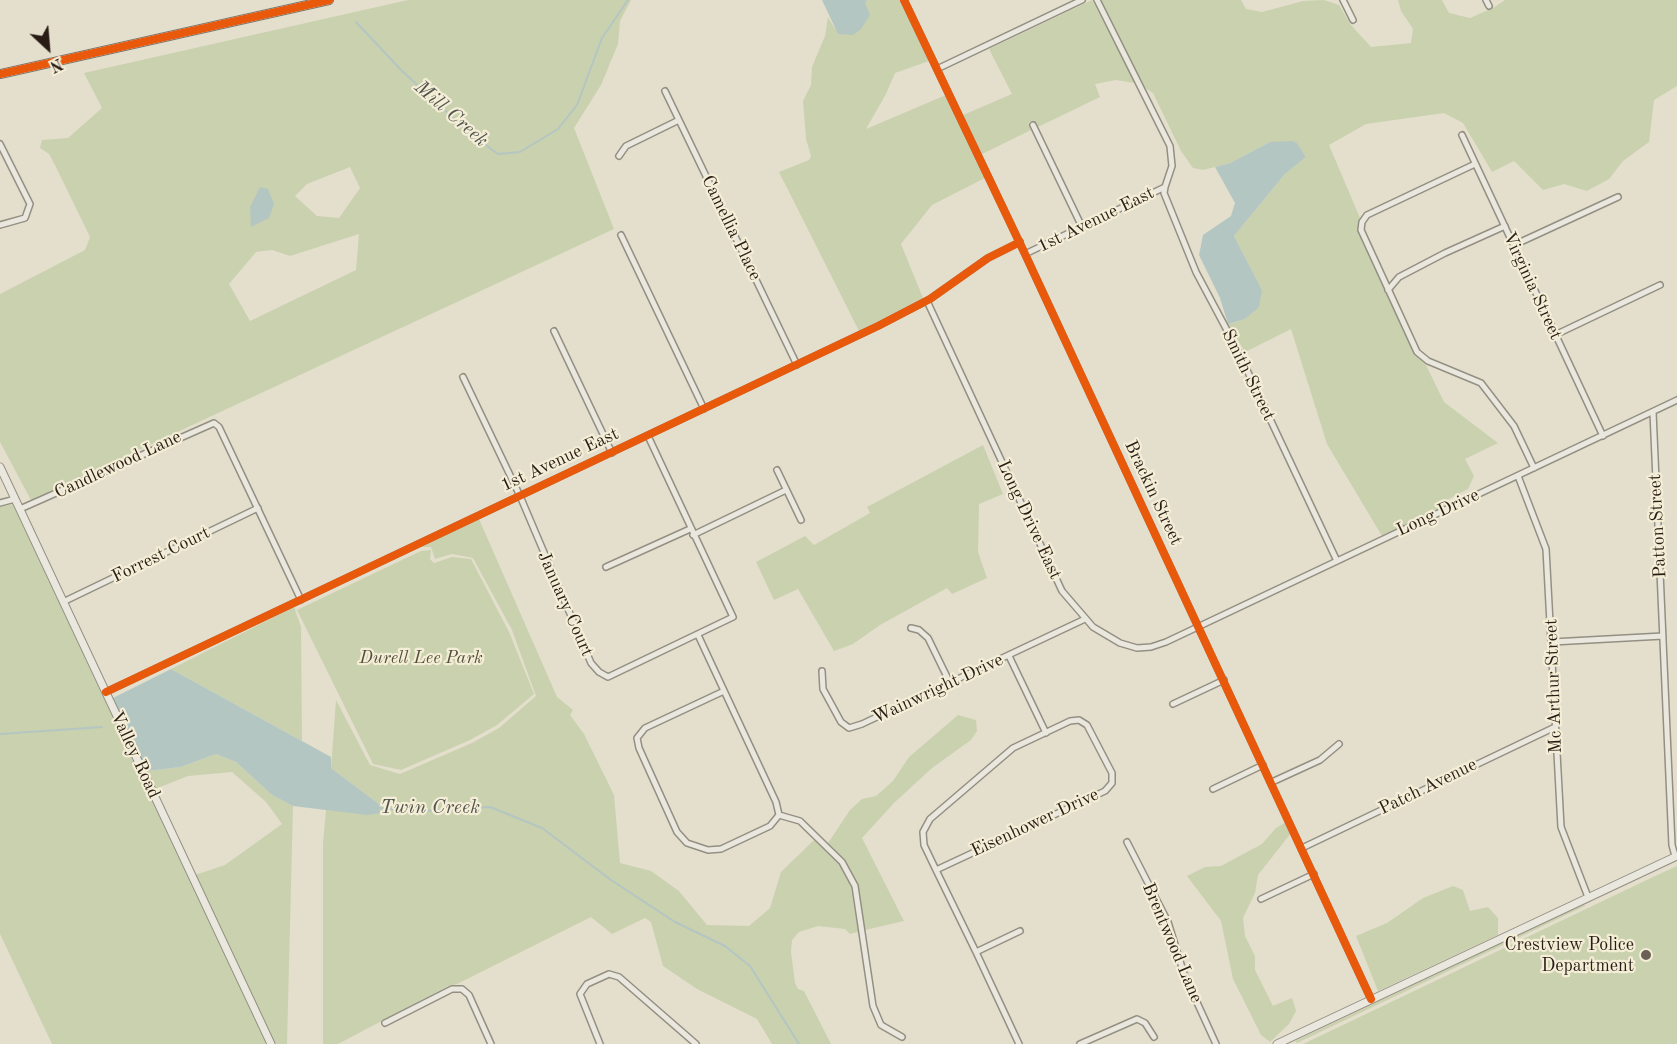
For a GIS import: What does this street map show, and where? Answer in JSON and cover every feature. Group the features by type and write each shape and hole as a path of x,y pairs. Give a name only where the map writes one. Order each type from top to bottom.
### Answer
{"main road":[{"path":"0,74 329,0"}],"street":[{"name":"Brackin Street","path":"904,0 1020,242 1371,999"},
{"path":"937,69 1082,0"},
{"name":"1st Avenue East","path":"1025,254 1165,187 1172,166 1171,150 1097,0"},
{"path":"1343,0 1353,20"},
{"name":"Camellia Place","path":"665,91 797,365"},
{"path":"619,156 626,146 679,120"},
{"path":"1033,125 1082,227"},
{"name":"Virginia Street","path":"1462,135 1603,436"},
{"path":"0,144 30,204 25,218 0,225"},
{"path":"1475,164 1364,218 1361,232 1417,352 1428,361 1481,383 1514,426 1534,468"},
{"name":"Smith Street","path":"1165,187 1164,194 1196,272 1237,349 1337,561"},
{"path":"1514,245 1618,197"},
{"path":"1388,290 1399,277 1444,253 1505,226"},
{"path":"621,235 704,409"},
{"name":"1st Avenue East","path":"106,692 648,436 927,301 988,258 1020,242"},
{"path":"1555,334 1660,285"},
{"name":"Long Drive East","path":"927,301 1065,597 1085,619 1120,643 1137,648 1158,645 1199,626"},
{"path":"554,331 612,453"},
{"path":"463,377 520,496"},
{"name":"Long Drive","path":"1199,626 1677,400"},
{"name":"Patton Street","path":"1653,412 1672,845 1676,856"},
{"name":"Candlewood Lane","path":"20,510 209,423 217,423 258,508"},
{"path":"648,436 693,535 786,490"},
{"name":"Valley Road","path":"0,467 271,1044"},
{"path":"777,470 801,520"},
{"name":"Mc Arthur Street","path":"1518,476 1546,549 1561,827 1588,897"},
{"name":"January Court","path":"520,496 591,663 599,672 608,677 733,617 693,535"},
{"path":"0,503 15,499"},
{"path":"258,508 301,600"},
{"name":"Forrest Court","path":"63,602 258,508"},
{"path":"606,567 690,529"},
{"name":"Wainwright Drive","path":"822,671 823,689 841,722 849,728 862,724 1085,619"},
{"path":"911,628 919,630 928,638 950,683"},
{"path":"698,635 776,802 779,815"},
{"path":"1552,642 1663,636"},
{"path":"1009,656 1046,733"},
{"path":"1173,704 1224,680"},
{"path":"724,691 645,728 637,738 639,748 677,832 687,843 708,850 720,849 770,826 779,815"},
{"name":"Eisenhower Drive","path":"936,870 1105,790 1112,783 1112,773 1087,725 1079,720 1070,721 1013,748 930,819 923,832 924,845 1019,1044"},
{"name":"Patch Avenue","path":"1302,848 1555,727"},
{"path":"1272,782 1320,760 1339,744"},
{"path":"1213,789 1263,765"},
{"path":"779,815 800,821 842,862 855,886 873,1006 881,1025 902,1037"},
{"name":"Brentwood Lane","path":"1127,842 1168,922 1184,974 1216,1044"},
{"path":"1277,1044 1286,1042 1371,999 1676,856"},
{"path":"1261,899 1314,874"},
{"path":"976,952 1020,931"},
{"path":"600,1044 581,1003 580,994 587,984 609,974 619,976 696,1044"},
{"path":"385,1023 453,989 462,989 469,995 491,1044"},
{"path":"1080,1044 1137,1019 1145,1023 1154,1037"}],"green space":[{"path":"408,0 631,0 620,21 618,44 601,85 574,128 614,229 31,500 0,442 0,294 85,250 90,237 49,154 40,148 42,140 68,138 102,108 84,73","holes":["350,167 360,188 339,218 317,216 295,196 307,184","359,234 356,270 250,321 229,284 256,252 272,250 290,256"]},
{"path":"867,0 901,0 929,61 895,73 866,129 946,95 985,178 932,205 901,244 923,298 859,331 779,172 809,160 811,156 806,139 803,101 811,85 812,67 825,36 828,17 835,29"},
{"path":"1092,0 1135,83 1116,80 1095,84 1100,97 1038,127 1034,120 1028,123 1031,130 982,154 963,115 1012,94 989,49"},
{"path":"1101,0 1241,0 1246,9 1262,12 1303,1 1324,0 1339,5 1351,25 1371,47 1411,43 1413,29 1401,11 1398,0 1442,0 1449,13 1470,18 1505,0 1677,0 1677,86 1654,100 1649,142 1623,161 1609,179 1587,191 1564,184 1543,190 1514,161 1492,172 1463,123 1444,113 1366,124 1329,145 1360,218 1358,233 1414,354 1425,363 1444,402 1498,443 1465,459 1474,476 1468,489 1447,500 1447,505 1382,536 1327,444 1291,329 1245,352 1228,324 1245,319 1262,290 1234,236 1285,174 1306,157 1297,143 1270,142 1230,163 1203,170 1193,168 1181,151 1153,93 1145,88"},
{"path":"983,445 1003,494 979,504 978,552 987,578 952,594 947,588 880,625 853,644 834,651 798,589 774,600 756,562 805,536 814,545 870,513 867,507"},
{"path":"13,504 267,1044 52,1044 0,934 0,507"},
{"path":"479,519 557,697 573,710 570,715 584,734 614,795 620,863 651,871 679,891 707,925 749,926 770,908 781,872 814,840 840,864 851,887 858,932 850,934 845,929 818,926 799,932 792,940 791,952 795,983 798,989 804,991 831,1044 772,1044 757,1019 697,989 663,966 651,922 645,918 612,934 591,917 457,984 448,986 338,1044 323,1044 323,843 326,810 380,812 379,804 331,768 336,700 370,765 400,774 472,743 499,728 536,696 512,630 473,558 452,554 435,559 431,547 421,547"},
{"name":"Durell Lee Park","path":"431,550 430,559 434,563 452,557 471,559 509,632 534,694 497,725 470,740 401,770 373,764 297,610 421,551"},
{"path":"294,607 301,627 302,741 171,669"},
{"path":"958,715 976,720 977,731 971,740 932,768 894,803 862,838 904,921 865,930 858,885 845,860 828,843 850,810 862,799 876,796 893,781 909,757"},
{"path":"216,754 236,762 272,795 293,806 287,1044 274,1044 195,875 225,865 282,824 266,802 232,772 188,776 155,789 147,771 181,767"},
{"path":"1286,822 1291,833 1258,875 1255,893 1243,918 1245,936 1255,956 1255,970 1273,1006 1292,998 1296,1011 1289,1024 1270,1042 1261,1035 1233,979 1221,921 1187,876 1205,867 1221,866 1262,844 1276,828"},
{"path":"1677,866 1677,1044 1303,1044 1653,877"},
{"path":"1453,886 1463,890 1470,911 1488,907 1498,918 1498,935 1378,991 1356,936 1387,923 1423,898"},
{"path":"1584,904 1585,906 1297,1043 1295,1041"}],"shaded area":[{"path":"822,0 867,0 865,3 870,15 861,29 853,35 838,34"},
{"path":"1292,141 1297,143 1306,157 1285,174 1234,236 1262,290 1259,307 1245,319 1228,324 1220,298 1199,255 1203,235 1231,216 1235,203 1215,167 1230,163 1270,142"},
{"path":"260,187 268,189 274,204 269,218 251,227 250,207"},
{"path":"171,669 331,757 331,768 379,804 380,813 367,815 293,806 272,795 236,762 216,754 181,767 147,771 113,698"}],"waterway":[{"name":"Mill Creek","path":"356,22 402,71 472,135 498,154 520,152 558,129 577,105 602,38 628,0"},
{"name":"Twin Creek","path":"0,734 102,727"},
{"name":"Twin Creek","path":"379,808 420,811 490,807 542,828 611,880 675,922 725,946 750,966 799,1044"}],"cycle path":[{"path":"0,74 329,0"},
{"path":"904,0 1025,254 1371,999"},
{"path":"106,692 878,326 930,299 988,258 1020,242"}],"place":[{"name":"Crestview Police Department","path":"1646,955"}]}
